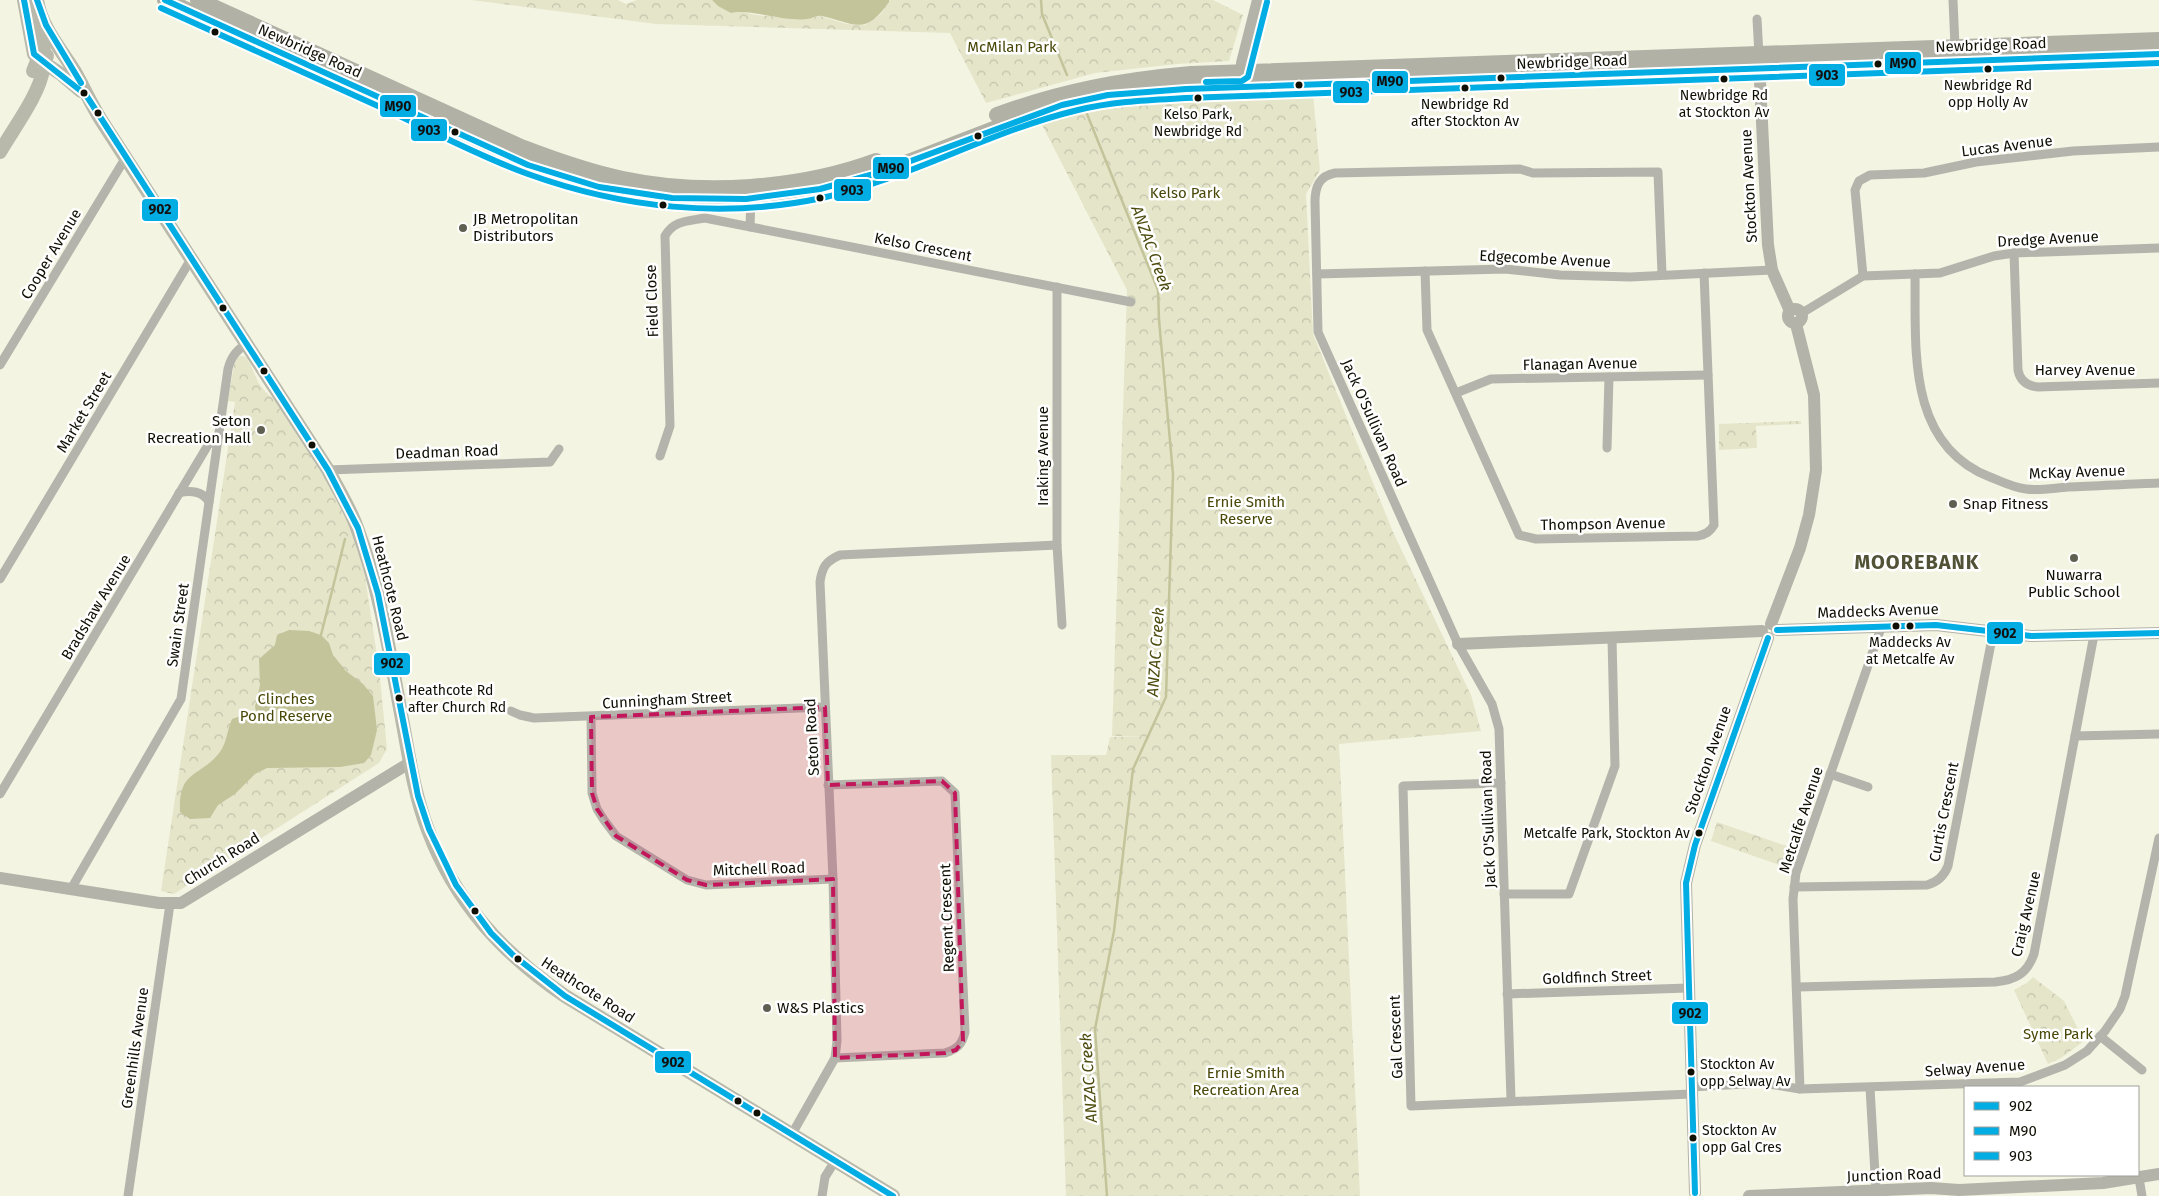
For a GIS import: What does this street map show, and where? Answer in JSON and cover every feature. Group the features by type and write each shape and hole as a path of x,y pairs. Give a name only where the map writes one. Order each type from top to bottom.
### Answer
{"highway":[{"name":"Newbridge Road","path":"165,0 291,56 488,148 556,176 581,184 639,196 699,202 751,193"},
{"name":"Newbridge Road","path":"198,0 471,126 562,163 612,177 651,184 751,193 803,192 849,182 1061,99 1092,92 1150,90 1241,79 1760,62 2159,54"},
{"name":"Newbridge Road","path":"1760,62 1955,46 2159,40"}],"main road":[{"path":"24,0 32,46 42,66"},
{"path":"0,152 26,107 42,66 38,3"},
{"name":"Heathcote Road","path":"38,3 49,31 71,66 86,95 328,470 357,526 367,556 385,630 410,762 428,830 444,866 467,904 508,952 531,973 565,996 893,1196"},
{"path":"42,66 61,58 71,66"},
{"name":"Heathcote Road","path":"42,66 86,95"}],"street":[{"path":"1241,79 1258,0"},
{"path":"1953,0 1955,46"},
{"path":"1758,19 1760,62"},
{"name":"Stockton Avenue","path":"1695,1195 1685,899 1689,867 1800,548 1809,515 1816,470 1814,395 1796,316 1772,270 1765,213 1760,62"},
{"name":"Lucas Avenue","path":"1863,276 1856,196 1856,186 1859,177 1924,173 1976,162 2073,151 2159,147"},
{"name":"Cooper Avenue","path":"0,365 126,158"},
{"name":"Jack O'Sullivan Road","path":"1511,1100 1501,783 1497,716 1488,694 1458,644 1318,332 1315,194 1317,186 1323,177 1335,173 1520,169 1533,173 1658,172 1662,274"},
{"path":"750,227 751,193"},
{"name":"Field Close","path":"660,456 670,426 665,236 670,228 680,222 705,218 750,227"},
{"name":"Kelso Crescent","path":"750,227 1131,302"},
{"name":"Dredge Avenue","path":"1796,316 1863,276 1946,272 1994,256 2014,253 2159,248"},
{"name":"Harvey Avenue","path":"2014,253 2018,370 2022,380 2030,386 2038,387 2159,383"},
{"name":"Market Street","path":"0,579 191,259"},
{"name":"Edgecombe Avenue","path":"1317,274 1504,269 1560,275 1630,277 1772,270"},
{"name":"Thompson Avenue","path":"1425,271 1427,330 1519,535 1536,539 1698,536 1707,534 1714,525 1704,273"},
{"name":"McKay Avenue","path":"1915,274 1918,381 1923,403 1928,418 1949,450 1963,463 1979,473 2025,489 2159,483"},
{"name":"Iraking Avenue","path":"1058,287 1057,545 1062,626"},
{"name":"Swain Street","path":"72,889 181,699 230,359 236,351 246,344"},
{"name":"Flanagan Avenue","path":"1456,393 1491,379 1708,375"},
{"path":"1607,448 1609,377"},
{"name":"Bradshaw Avenue","path":"0,794 208,445 218,436"},
{"name":"Deadman Road","path":"328,470 550,462 559,449"},
{"path":"179,493 186,491 196,492 204,495 209,502"},
{"name":"Seton Road","path":"792,1134 835,1058 837,1040 833,879 820,582 822,570 828,560 840,555 1057,545"},
{"path":"1779,604 1784,620 1799,629"},
{"name":"Maddecks Avenue","path":"1458,644 1799,629 1951,626 2031,636 2159,633"},
{"name":"Metcalfe Avenue","path":"1800,1089 1794,887 1796,873 1881,628"},
{"name":"Curtis Crescent","path":"1794,887 1927,885 1941,878 1948,866 1993,632"},
{"name":"Craig Avenue","path":"1797,988 1995,982 2009,980 2024,973 2034,954 2094,635"},
{"path":"1504,894 1569,894 1615,766 1612,638"},
{"name":"Cunningham Street","path":"511,710 528,718 825,707"},
{"name":"Mitchell Road","path":"591,717 592,793 597,809 616,836 687,880 706,885 833,879"},
{"path":"2076,736 2159,734"},
{"name":"Church Road","path":"0,878 170,904 181,903 410,762"},
{"path":"1830,774 1868,787"},
{"name":"Regent Crescent","path":"828,785 942,781 955,792 965,1032 963,1041 956,1050 945,1054 835,1058"},
{"name":"Gal Crescent","path":"1501,783 1403,786 1412,1106 1691,1090"},
{"name":"Selway Avenue","path":"1691,1090 1763,1083 1800,1089 2020,1082 2065,1065 2087,1051 2120,1009 2125,996 2159,838"},
{"name":"Greenhills Avenue","path":"128,1196 170,904"},
{"name":"Goldfinch Street","path":"1508,994 1688,988"},
{"path":"2100,1036 2142,1070"},
{"path":"1870,1088 1876,1191"},
{"path":"822,1196 825,1178 835,1161"},
{"name":"Junction Road","path":"1749,1196 1931,1188 1959,1193 2104,1183 2159,1174"},
{"path":"2138,1178 2142,1196"}],"highlighted area":[{"path":"825,707 828,785 942,781 955,793 957,802 963,1041 956,1050 945,1053 835,1058 833,879 706,885 687,880 616,836 597,809 592,793 591,717"}],"green space":[{"name":"McMilan Park","path":"471,0 618,0 626,4 637,0 712,0 718,6 756,15 807,19 820,16 847,24 865,25 881,14 889,0 1213,0 1243,15 1229,61 1177,64 1095,73 986,103 950,33 656,24"},
{"path":"1313,94 1320,170 1306,194 1313,334 1393,532 1471,695 1481,731 1339,744 1360,1196 1066,1196 1051,755 1106,755 1110,737 1146,736 1112,736 1127,290 1042,125 1071,111 1102,105 1230,96"},
{"name":"Clinches Pond Reserve","path":"238,357 246,357 262,388 273,398 328,483 344,514 363,564 379,668 387,749 379,763 174,894 161,891 235,402 228,401 234,365"},
{"path":"1801,421 1801,424 1756,426 1757,448 1719,450 1719,424"},
{"path":"1717,822 1795,849 1788,868 1711,841"},
{"name":"Syme Park","path":"2033,977 2064,1001 2084,1041 2061,1058 2048,1064 2014,990 2027,983"}],"shaded area":[{"path":"712,0 889,0 889,2 873,20 859,25 822,16 801,19 744,12 731,13 718,6"},
{"path":"289,630 309,631 321,635 329,643 333,655 346,671 363,684 373,696 377,730 371,755 364,763 340,767 267,768 255,774 235,794 218,805 210,818 190,819 180,812 180,798 183,788 192,776 220,752 232,719 241,716 251,718 257,715 255,707 260,685 259,659 275,645 277,635"}],"waterway":[{"name":"ANZAC Creek","path":"1041,0 1042,14 1067,75"},
{"name":"ANZAC Creek","path":"1087,114 1158,290 1173,474 1166,697 1133,769 1114,931 1095,1029 1107,1196"},
{"path":"321,635 345,539"}],"transit line":[{"name":"902","path":"24,0 34,54 86,95 328,470 358,528 378,594 418,796 429,829 456,885 491,933 513,955 565,996 893,1196"},
{"name":"902","path":"37,0 46,25 81,83"},
{"name":"M90","path":"165,0 528,165 599,187 672,198 746,199 820,189 881,172 1062,105 1108,95 1186,89 2159,54"},
{"name":"903","path":"1206,82 1242,81 1248,77 1267,2"},
{"name":"903","path":"161,8 475,152 528,174 564,186 636,202 710,209 748,208 822,198 887,179 1045,119 1092,107 1132,101 2159,63"},
{"name":"902","path":"1777,630 1936,625 2031,636 2159,633"},
{"name":"902","path":"1695,1193 1686,883 1695,845 1768,638"}],"place":[{"name":"Newbridge Rd opp Holly Av","path":"1988,69"},
{"name":"Newbridge Rd at Stockton Av","path":"1724,79"},
{"name":"Newbridge Rd after Stockton Av","path":"1465,88"},
{"name":"Kelso Park, Newbridge Rd","path":"1198,98"},
{"name":"JB Metropolitan Distributors","path":"463,228"},
{"name":"Seton Recreation Hall","path":"261,430"},
{"name":"Snap Fitness","path":"1953,504"},
{"name":"Nuwarra Public School","path":"2074,558"},
{"name":"Maddecks Av at Metcalfe Av","path":"1910,626"},
{"name":"Heathcote Rd after Church Rd","path":"399,698"},
{"name":"Metcalfe Park, Stockton Av","path":"1699,833"},
{"name":"W&S Plastics","path":"767,1008"},
{"name":"Stockton Av opp Selway Av","path":"1691,1072"},
{"name":"Stockton Av opp Gal Cres","path":"1693,1138"}],"district":[{"name":"MOOREBANK","path":"1917,562"}],"park label":[{"name":"Kelso Park","path":"1185,193"},
{"name":"Ernie Smith Reserve","path":"1246,510"},
{"name":"Ernie Smith Recreation Area","path":"1246,1082"}]}
